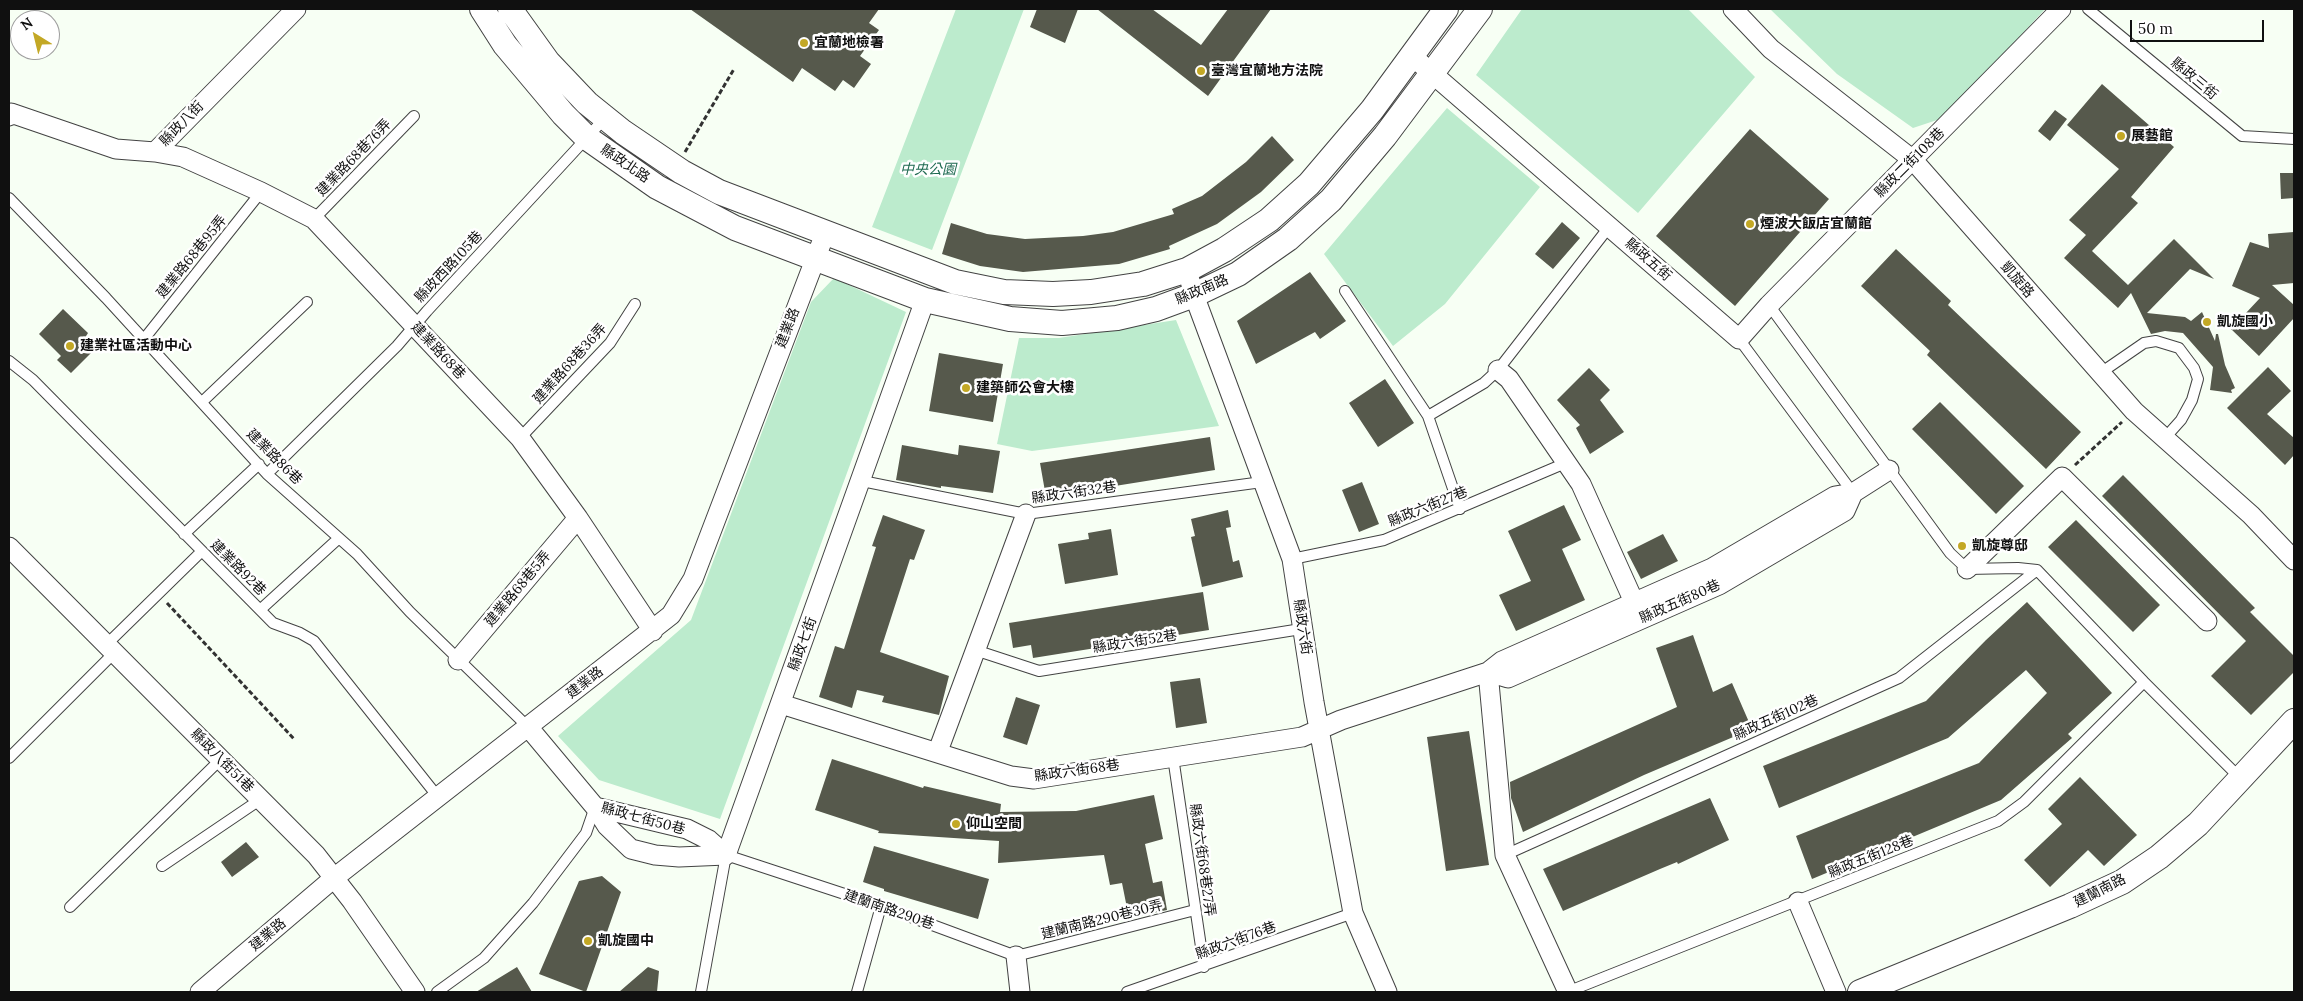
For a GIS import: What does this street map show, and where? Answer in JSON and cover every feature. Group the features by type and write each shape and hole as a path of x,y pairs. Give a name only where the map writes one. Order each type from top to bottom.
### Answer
{"street":[{"name":"縣政八街","path":"10,114 116,149 155,152 296,9"},
{"name":"縣政北路","path":"482,9 505,45 563,114 586,138 657,187 700,210 735,228 815,260"},
{"name":"縣政北路","path":"510,9 548,62 587,102 605,118 676,168 719,192 826,231"},
{"name":"縣政南路","path":"826,231 955,282 1004,292 1053,294 1091,292 1143,284 1187,270 1224,250 1269,220 1309,184 1372,110 1446,9"},
{"name":"縣政南路","path":"815,260 925,300 1010,319 1062,323 1117,318 1156,309 1238,274 1288,239 1331,200 1385,136 1480,9"},
{"name":"凱旋路","path":"1733,9 1770,49 1913,160 2134,412 2251,515 2294,560"},
{"name":"縣政二街108巷","path":"1739,339 1769,305 2061,9"},
{"name":"縣政五街","path":"1412,56 1739,339"},
{"name":"建業路68巷","path":"155,152 183,157 261,192 314,220 520,438 578,518 653,631"},
{"name":"建業路","path":"200,992 334,878 653,631 670,615 693,579 826,231"},
{"name":"縣政六街","path":"1187,270 1262,482 1292,560 1301,629 1353,913 1387,992"},
{"name":"縣政七街","path":"726,855 862,481 925,300"},
{"path":"1498,370 1509,379 1568,462 1581,484 1637,611"},
{"name":"縣政五街80巷","path":"1320,728 1488,672 1502,661 1637,611 1719,585 1845,511 1853,493 1889,470"},
{"path":"1967,569 2062,477 2207,622"},
{"path":"938,751 1026,514"},
{"name":"建業路68巷5弄","path":"458,660 578,518"},
{"name":"縣政八街51巷","path":"9,549 111,648 316,855 415,992"},
{"path":"1488,672 1505,855 1567,992"},
{"name":"縣政六街68巷","path":"781,704 938,751 1011,776 1034,779 1302,737 1320,728"},
{"name":"建蘭南路","path":"1860,992 2070,906 2122,882 2166,851 2198,824 2242,780 2294,721"},
{"name":"縣政七街50巷","path":"529,728 595,807 687,829 709,840 726,855"},
{"path":"595,807 607,826 631,849 655,855 680,857 726,855"},
{"path":"1798,902 1836,992"},
{"path":"1016,956 1020,992"}],"lane":[{"name":"縣政三街","path":"2088,9 2242,136 2294,140"},
{"name":"建業路68巷76弄","path":"314,220 414,116"},
{"name":"縣政西路105巷","path":"267,474 397,346 605,118"},
{"name":"建業路68巷95弄","path":"144,339 261,192"},
{"name":"建業路86巷","path":"9,198 144,339 267,474 339,538 410,612 529,728"},
{"path":"1428,416 1484,383 1498,370 1608,227"},
{"path":"1345,292 1428,416 1460,509"},
{"path":"202,402 307,302"},
{"name":"建業路68巷36弄","path":"520,438 610,343 635,304"},
{"path":"1769,305 1950,553 1967,569 2018,568 2037,570 2144,682 2242,780"},
{"name":"縣政五街","path":"1739,339 1853,493"},
{"path":"2100,374 2144,343 2156,341 2179,348 2194,368 2198,379 2192,400 2181,420 2164,439"},
{"name":"建業路92巷","path":"9,361 33,380 273,623 300,633 314,641 438,797"},
{"name":"縣政六街27巷","path":"1292,560 1384,540 1568,462"},
{"path":"184,534 259,464"},
{"name":"縣政六街32巷","path":"862,481 1026,514 1262,482"},
{"path":"260,610 339,538"},
{"path":"9,758 111,648 158,594 202,552"},
{"name":"縣政五街102巷","path":"1505,855 1899,678 2037,570"},
{"name":"縣政六街52巷","path":"976,650 1039,671 1301,629"},
{"name":"縣政五街128巷","path":"1567,992 1798,902 1998,821 2011,814 2144,682"},
{"name":"縣政六街68巷27弄","path":"1173,757 1204,967"},
{"path":"70,907 221,759"},
{"path":"162,866 261,799"},
{"path":"437,992 484,958 533,903 586,832 595,807"},
{"name":"建蘭南路290巷","path":"726,855 881,906 1016,956"},
{"name":"縣政七街","path":"701,992 726,855"},
{"path":"857,992 881,906"},
{"name":"建蘭南路290巷30弄","path":"1016,956 1195,910"},
{"name":"縣政六街76巷","path":"1127,992 1204,967 1353,913"}],"path":[{"path":"676,168 734,70"},
{"path":"2062,477 2134,412"},
{"path":"158,594 295,740"}],"green space":[{"name":"中央公園","path":"956,9 1024,9 932,250 872,227"},
{"path":"1522,9 1688,9 1755,77 1638,213 1476,75"},
{"path":"1770,9 2045,9 1946,117 1913,128 1837,74"},
{"path":"1447,108 1540,187 1445,304 1393,346 1324,254"},
{"path":"834,278 906,312 720,819 599,780 558,736 691,620 811,302"},
{"path":"1176,320 1219,426 1032,451 997,444 1019,338 1059,338"}],"building":[{"name":"宜蘭地檢署","path":"690,9 879,9 869,23 879,30 860,56 871,64 854,88 843,80 835,91 802,68 793,82"},
{"path":"1037,9 1078,9 1065,43 1030,27"},
{"name":"臺灣宜蘭地方法院","path":"1097,9 1152,9 1201,45 1228,9 1271,9 1208,96"},
{"path":"2102,84 2174,147 2131,197 2138,203 2092,251 2128,285 2174,239 2214,279 2190,269 2147,313 2185,317 2191,321 2202,312 2215,341 2216,334 2218,334 2225,365 2235,388 2231,390 2232,393 2210,390 2213,367 2183,333 2165,331 2151,334 2131,293 2118,308 2064,258 2086,235 2069,220 2119,169 2067,125"},
{"path":"2055,110 2067,119 2050,141 2038,131"},
{"path":"1750,129 1829,199 1735,306 1656,236"},
{"path":"1272,136 1294,160 1261,192 1217,224 1169,246 1170,249 1119,264 1023,272 980,266 942,254 951,223 987,234 1025,239 1083,236 1113,232 1174,214 1172,209 1202,196 1246,162"},
{"path":"2280,173 2294,173 2294,198 2281,199"},
{"path":"1562,222 1580,238 1553,269 1535,254"},
{"path":"2294,232 2294,283 2272,285 2294,305 2294,318 2259,356 2231,329 2260,298 2232,286 2250,242 2269,248 2268,234"},
{"path":"1896,249 1951,301 1948,305 2081,432 2046,469 1927,355 1930,351 1861,286"},
{"path":"1310,272 1346,321 1320,339 1315,332 1256,364 1237,321"},
{"name":"建業社區活動中心","path":"63,309 88,333 83,341 93,351 71,373 57,360 61,356 39,334"},
{"name":"建築師公會大樓","path":"939,353 1003,364 993,422 929,411"},
{"path":"2268,367 2291,391 2267,414 2294,438 2294,455 2285,465 2227,408"},
{"path":"1589,368 1610,390 1600,400 1624,432 1590,454 1576,428 1580,425 1557,400"},
{"path":"1385,379 1414,423 1378,447 1349,403"},
{"path":"1940,402 2024,486 1996,514 1912,429"},
{"path":"1210,437 1215,470 1046,497 1040,463"},
{"path":"902,445 958,455 959,445 1000,451 993,493 941,486 941,488 896,480"},
{"path":"2123,475 2255,608 2250,612 2294,656 2294,672 2251,715 2211,676 2246,641 2102,496"},
{"path":"1362,482 1379,524 1359,532 1342,490"},
{"path":"1564,505 1581,540 1562,549 1585,600 1516,631 1499,595 1531,581 1508,531"},
{"path":"1228,510 1231,527 1226,528 1233,562 1239,560 1243,577 1202,587 1191,537 1195,536 1191,519"},
{"path":"883,515 925,530 914,560 910,559 880,652 949,676 939,715 882,702 884,696 857,690 852,708 819,697 835,646 844,649 876,547 872,546"},
{"path":"2076,520 2160,605 2133,632 2048,547"},
{"path":"1111,529 1118,575 1065,584 1058,544 1089,539 1088,533"},
{"path":"1663,534 1678,561 1641,579 1627,552"},
{"path":"1203,592 1209,630 1033,658 1031,645 1013,648 1009,623"},
{"path":"2027,602 2112,693 2068,734 2072,738 2001,800 1812,879 1796,836 1979,763 2047,693 2026,670 1948,738 1779,808 1763,766 1926,701 1986,640"},
{"path":"1693,635 1713,692 1732,683 1752,729 1644,775 1523,832 1511,798 1510,782 1677,707 1656,648"},
{"path":"1200,678 1207,723 1176,728 1170,682"},
{"path":"1016,697 1040,705 1027,745 1003,737"},
{"path":"1469,731 1489,865 1446,871 1427,737"},
{"path":"832,759 923,788 924,786 1001,804 1000,812 1076,811 1154,795 1163,839 1145,844 1153,883 1162,881 1167,910 1129,918 1122,883 1110,885 1104,855 998,863 999,841 878,833 879,831 815,810"},
{"path":"2080,777 2137,835 2104,866 2088,850 2050,887 2024,860 2062,824 2048,809"},
{"path":"1710,798 1729,840 1678,864 1677,862 1563,911 1543,869"},
{"path":"246,842 259,857 232,877 221,862"},
{"path":"874,846 989,879 978,919 884,891 884,889 863,882"},
{"path":"602,876 621,892 586,992 539,974 579,881"},
{"path":"517,967 532,992 476,992"},
{"path":"648,967 659,971 657,992 619,992"}],"place":[{"name":"宜蘭地檢署","path":"804,43"},
{"name":"臺灣宜蘭地方法院","path":"1201,71"},
{"name":"展藝館","path":"2121,136"},
{"name":"煙波大飯店宜蘭館","path":"1750,224"},
{"name":"凱旋國小","path":"2207,322"},
{"name":"建業社區活動中心","path":"70,346"},
{"name":"建築師公會大樓","path":"966,388"},
{"name":"凱旋尊邸","path":"1962,546"},
{"name":"仰山空間","path":"956,824"},
{"name":"凱旋國中","path":"588,941"}]}
